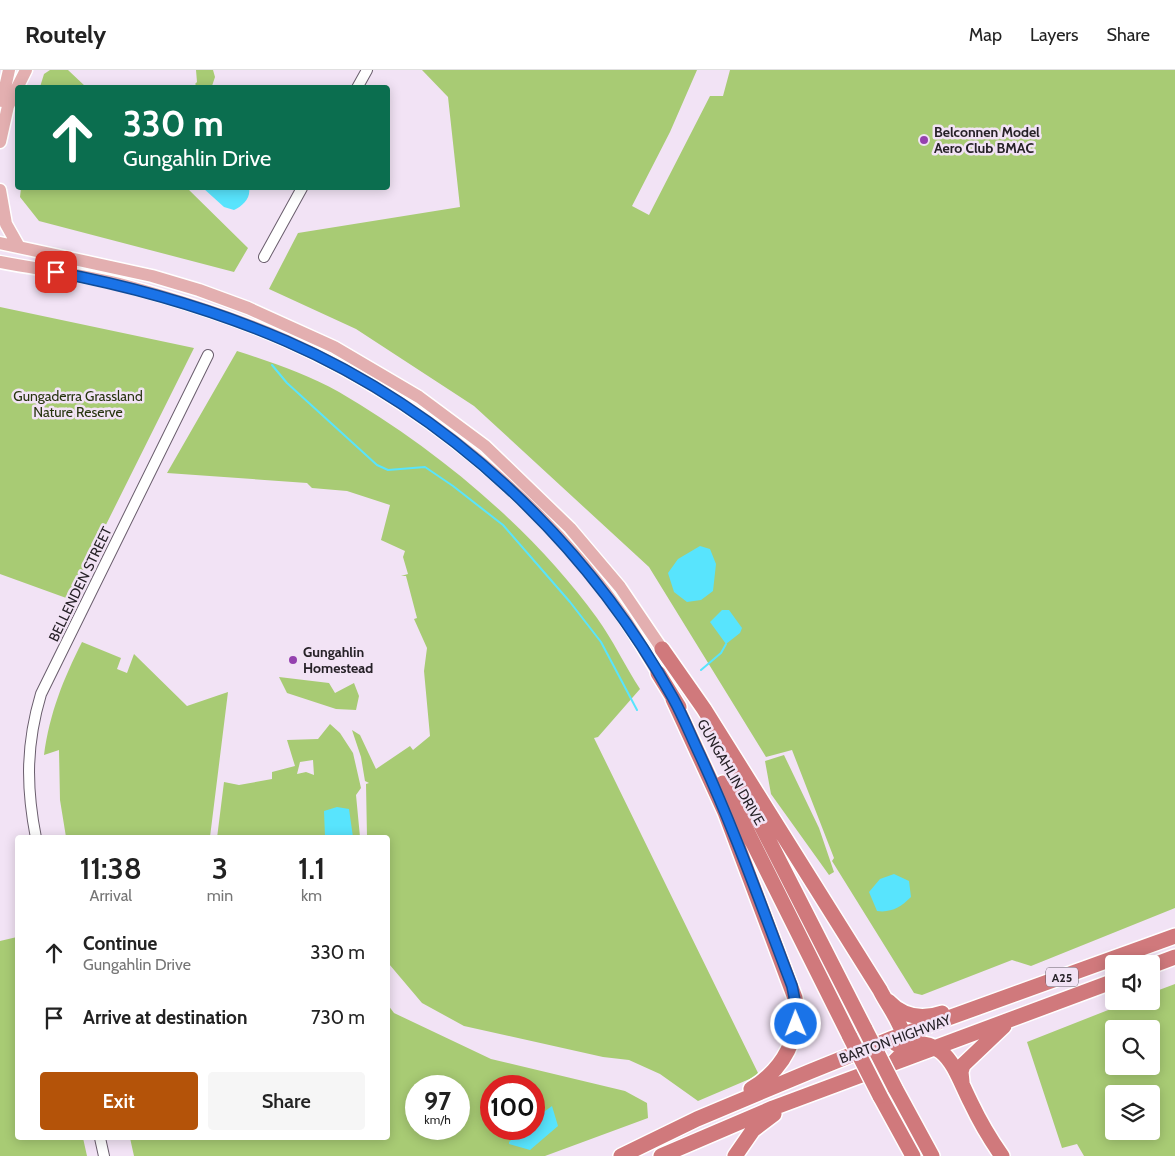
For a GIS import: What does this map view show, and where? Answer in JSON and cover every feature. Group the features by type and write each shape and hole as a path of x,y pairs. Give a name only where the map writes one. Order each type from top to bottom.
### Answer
{"highway":[{"path":"662,648 704,709 880,990 905,1039 904,1052 895,1061"},
{"name":"GUNGAHLIN DRIVE","path":"662,648 741,786 895,1088 932,1156"},
{"name":"GUNGAHLIN DRIVE","path":"658,673 719,777 880,1096 913,1156"},
{"path":"673,699 725,812 792,986 796,1006 793,1037 779,1065 768,1077 718,1110"},
{"path":"880,990 900,1011 916,1016 929,1017 1170,937"},
{"name":"BARTON HIGHWAY","path":"621,1156 718,1110 860,1052 905,1039 1170,937"},
{"path":"1160,963 1175,957"},
{"name":"BARTON HIGHWAY","path":"661,1156 684,1151 895,1061 1105,983"},
{"path":"964,1087 961,1072 963,1065 991,1036 1015,1017"},
{"path":"905,1039 934,1047 945,1053 952,1061 980,1122 1002,1156"},
{"path":"735,1156 753,1130 772,1115 834,1090 857,1076"},
{"path":"880,1096 906,1156"},
{"path":"684,1151 684,1130 692,1122"}],"main road":[{"path":"0,106 9,70"},
{"path":"18,85 26,70"},
{"path":"0,142 8,106 15,92"},
{"path":"0,190 6,224 19,247"},
{"name":"GUNGAHLIN DRIVE","path":"0,243 152,276 199,290 248,308 334,347 420,397 485,446 570,528 620,587 662,648"},
{"name":"GUNGAHLIN DRIVE","path":"0,262 127,286 219,315 287,341 358,378 438,430 481,463 530,508 598,584 624,618 658,673"}],"street":[{"path":"359,85 367,70"},
{"path":"264,257 301,190"},
{"name":"BELLENDEN STREET","path":"36,835 28,787 29,756 32,725 41,694 208,355"},
{"path":"100,1140 104,1156"}],"green space":[{"path":"50,70 68,70 84,85 41,85 44,74"},
{"path":"196,70 213,70 215,77 212,85 196,85"},
{"path":"422,70 697,70 670,132 632,206 649,215 710,96 723,96 730,70 1175,70 1175,908 1031,966 1012,960 922,995 914,993 832,861 834,858 792,750 766,757 649,567 474,406 356,329 269,289 298,233 460,207 448,97"},
{"path":"21,190 189,190 248,248 234,272 39,221 20,197"},
{"name":"Gungaderra Grassland Nature Reserve","path":"0,307 194,348 69,599 0,574"},
{"path":"237,351 314,380 339,392 375,414 445,464 512,521 571,584 597,618 640,689 598,737 594,738 759,1075 698,1101 660,1074 629,1060 603,1057 464,1026 422,1003 390,965 390,835 367,835 366,784 369,783 365,781 361,757 352,730 360,735 376,769 410,746 413,750 430,736 424,671 427,648 414,619 417,618 406,576 401,576 408,574 403,557 405,551 381,540 390,505 347,491 312,488 307,483 167,473"},
{"path":"82,642 121,658 117,669 127,673 134,654 187,706 228,692 210,835 66,835 60,800 59,750 44,755 58,697"},
{"path":"279,677 329,683 335,693 354,683 359,696 356,710 336,709 287,693"},
{"path":"330,724 340,733 353,753 361,788 356,795 360,835 217,835 224,782 239,785 272,779 272,772 295,766 287,740 318,739","holes":["313,760 314,775 306,772 297,774 300,762"]},
{"path":"784,755 819,828 834,872 829,875 771,794 765,761"},
{"path":"15,937 15,1140 83,1140 87,1156 0,1156 0,941"},
{"path":"1175,984 1175,1156 1084,1156 1077,1144 1062,1148 1027,1042 1108,1010 1160,1010 1160,990"},
{"path":"390,1008 394,1013 491,1059 625,1091 647,1103 648,1118 545,1156 134,1156 130,1140 390,1140"}],"water":[{"path":"205,190 249,190 246,201 240,206 234,210 224,207"},
{"path":"700,546 710,549 716,564 713,591 701,600 687,602 674,592 668,573 678,559"},
{"path":"722,610 729,610 742,628 740,633 726,644 710,622"},
{"path":"337,807 349,809 353,835 325,835 324,811"},
{"path":"894,874 909,881 911,897 896,909 877,911 869,892 880,879"},
{"path":"552,1106 558,1126 545,1137 545,1111"},
{"path":"511,1140 542,1140 530,1150 509,1144"}],"waterway":[{"path":"272,365 287,383 377,465 388,470 425,467 503,525 570,602 601,642 637,710"},
{"path":"701,670 721,653 726,644"}],"place":[{"name":"Belconnen Model Aero Club BMAC","path":"924,140"},
{"name":"Gungahlin Homestead","path":"293,660"}],"route":[{"path":"56,272 127,286 219,315 287,341 358,378 424,420 481,463 530,508 593,578 624,618 673,699 725,812 792,986 796,1006 796,1024"}]}
